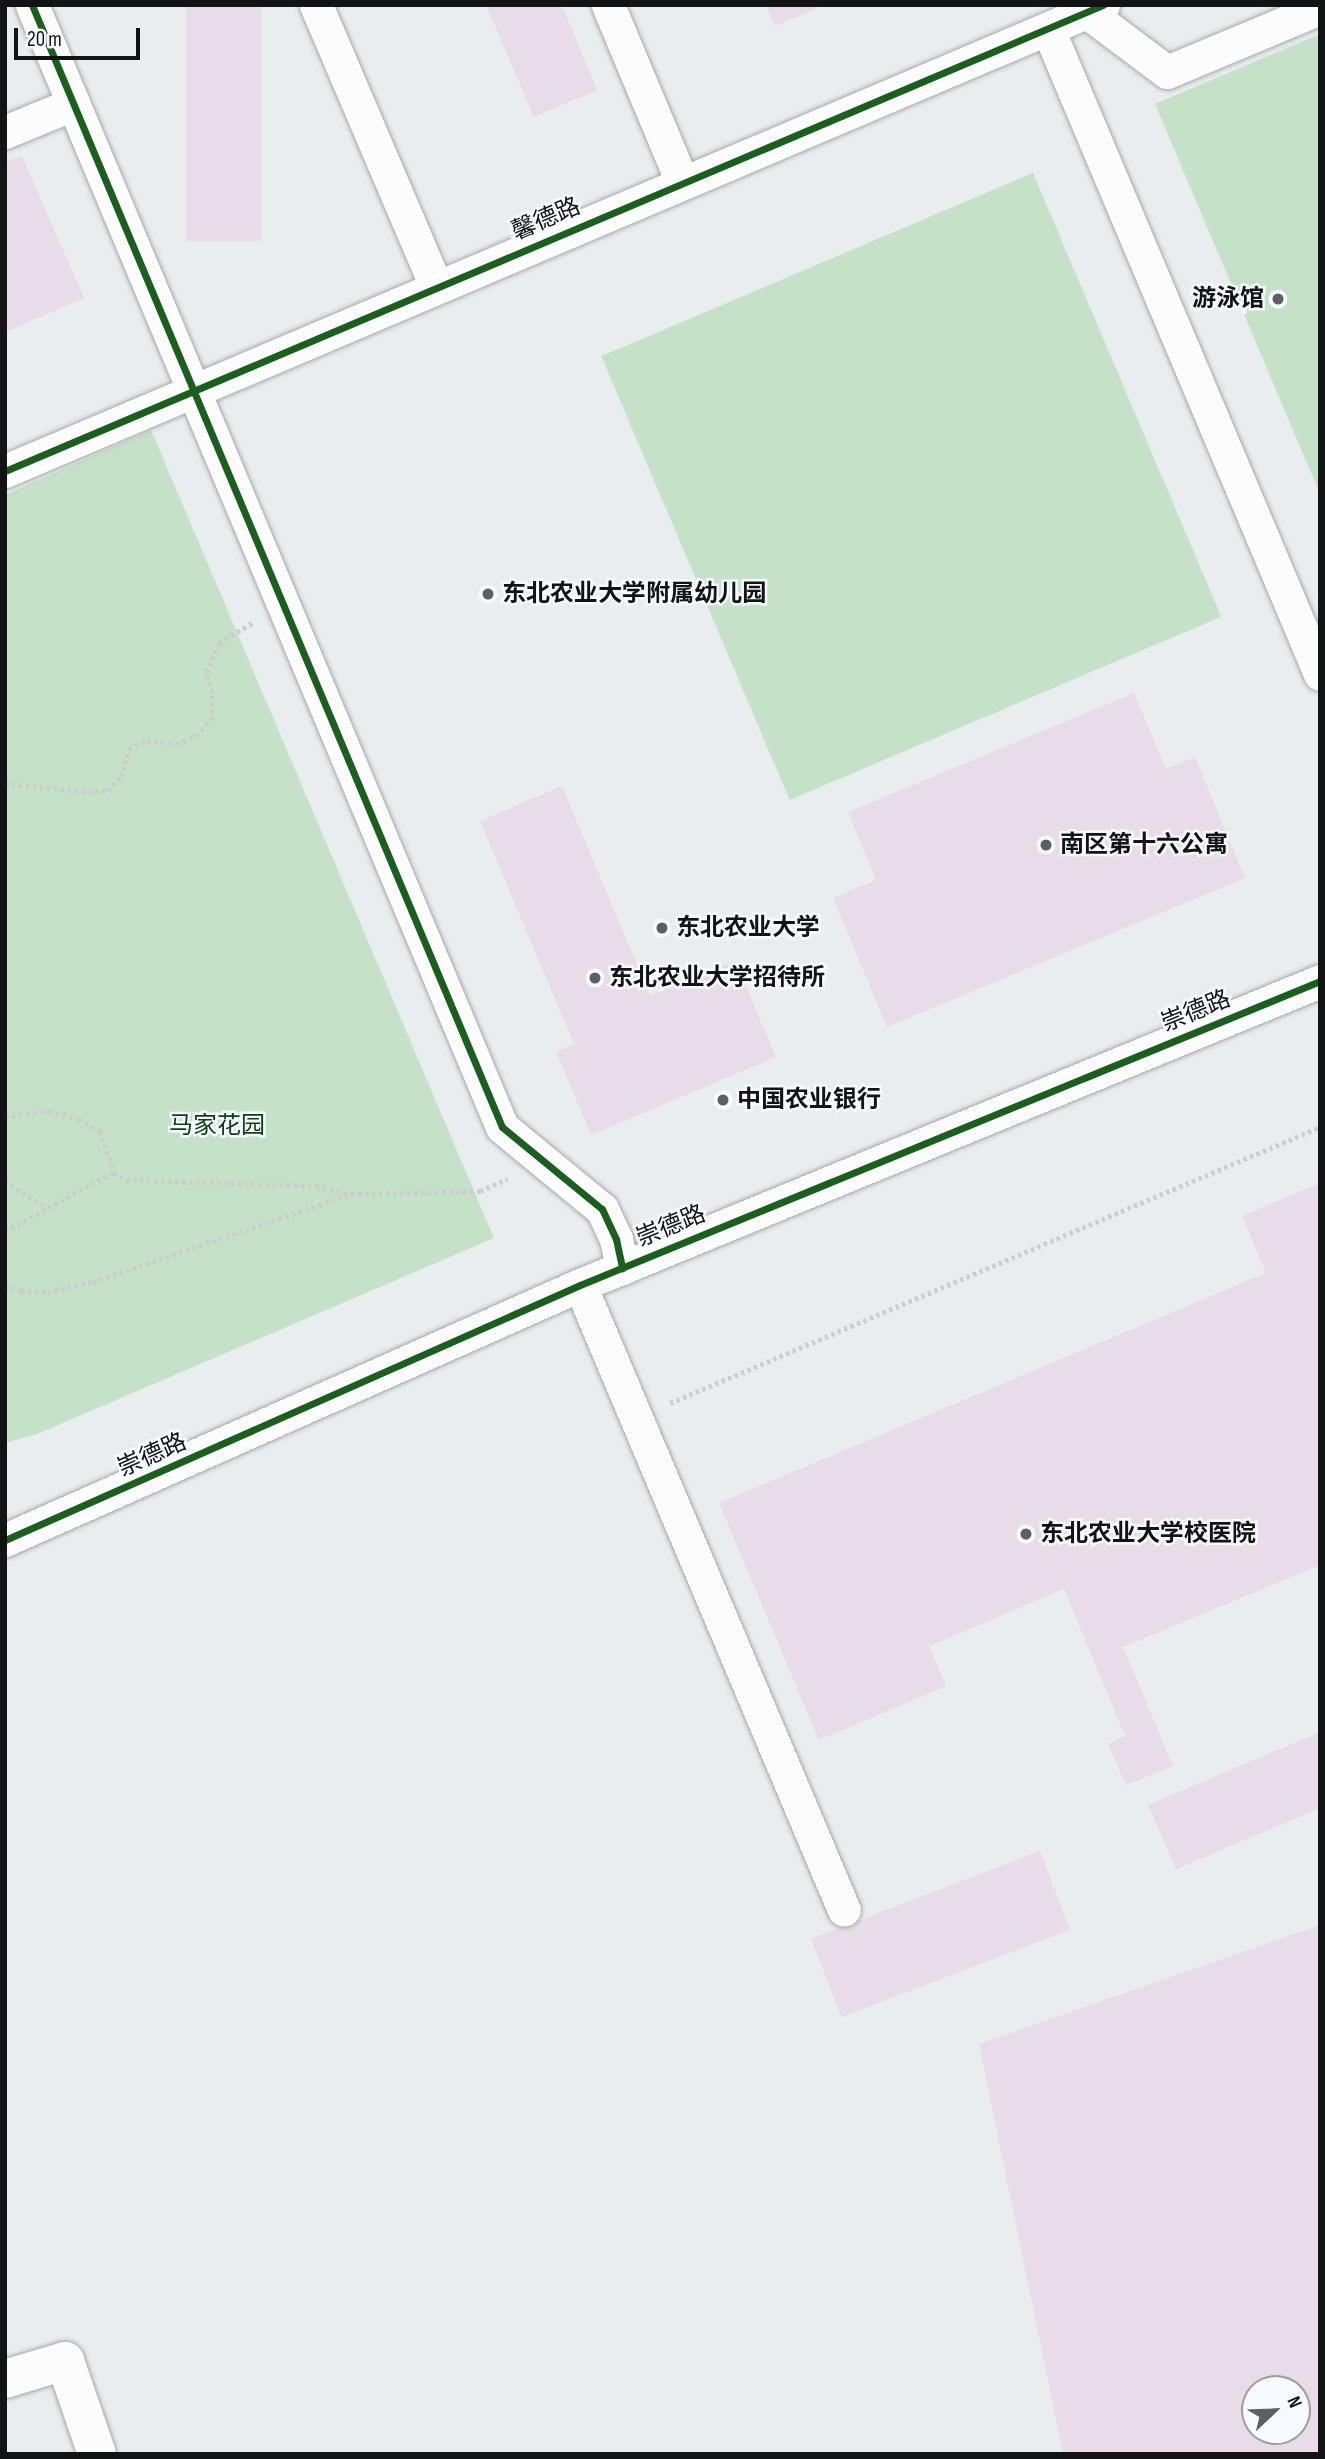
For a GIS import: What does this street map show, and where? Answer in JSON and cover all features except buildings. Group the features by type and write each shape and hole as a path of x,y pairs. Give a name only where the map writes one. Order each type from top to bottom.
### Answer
{"street":[{"path":"32,5 502,1127 602,1209 616,1239 622,1268"},
{"path":"316,5 436,287"},
{"path":"608,5 682,182"},
{"path":"1095,9 1167,72 1320,8"},
{"name":"馨德路","path":"5,471 1095,9"},
{"path":"1048,29 1320,674"},
{"path":"5,132 73,104"},
{"name":"崇德路","path":"5,1540 580,1285 1320,981"},
{"path":"580,1285 844,1910"},
{"path":"5,1521 63,1516"},
{"path":"5,2379 65,2361 97,2454"}],"path":[{"path":"5,783 88,792 107,790 121,777 129,749 147,740 176,744 196,736 211,720 212,693 206,672 219,643 282,604"},
{"path":"5,1116 49,1111 79,1119 100,1131 114,1172 126,1180 316,1186 351,1194 480,1191 547,1163"},
{"path":"637,1416 1320,1127"},
{"path":"5,1231 114,1172"},
{"path":"5,1181 46,1208"},
{"path":"5,1286 21,1291 47,1292 93,1282 351,1194"}],"green space":[{"name":"游泳馆","path":"1320,34 1320,494 1155,104"},
{"path":"1033,173 1221,617 790,800 601,356"},
{"name":"马家花园","path":"151,430 494,1238 37,1434 5,1443 5,495"}],"cycle path":[{"path":"32,5 502,1127 602,1209 616,1239 622,1268"},
{"path":"5,471 1103,5"},
{"path":"5,1540 580,1285 1320,981"}],"place":[{"name":"游泳馆","path":"1278,299"},
{"name":"东北农业大学附属幼儿园","path":"488,594"},
{"name":"南区第十六公寓","path":"1046,845"},
{"name":"东北农业大学","path":"662,928"},
{"name":"东北农业大学招待所","path":"595,978"},
{"name":"中国农业银行","path":"723,1100"},
{"name":"东北农业大学校医院","path":"1026,1534"}]}
